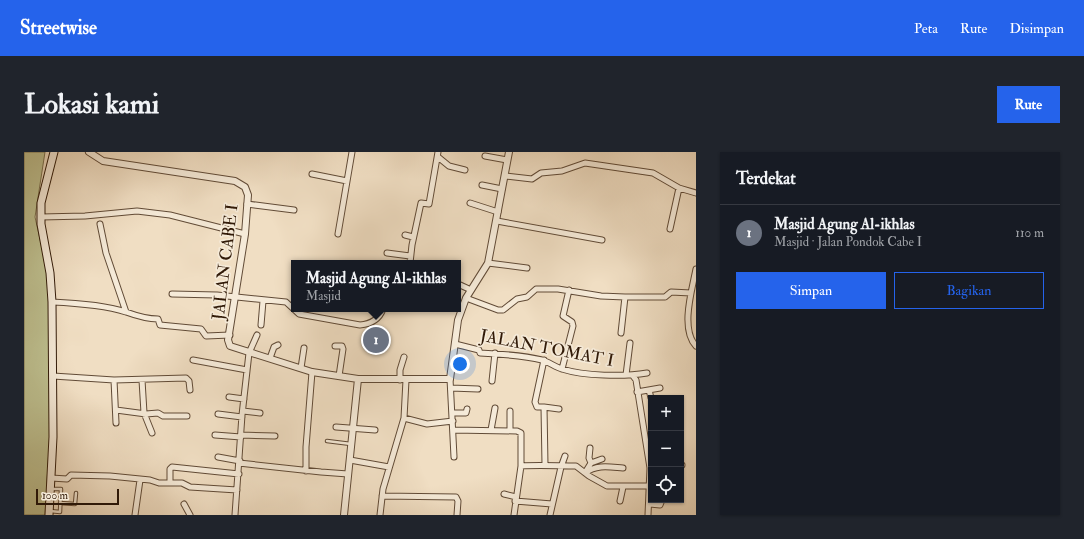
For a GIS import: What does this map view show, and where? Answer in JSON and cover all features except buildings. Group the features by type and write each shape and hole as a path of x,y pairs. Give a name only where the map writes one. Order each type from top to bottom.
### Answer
{"main road":[{"path":"49,513 53,376 52,302 41,217 41,203 54,152"}],"street":[{"name":"JALAN CABE I","path":"89,152 103,160 235,181 245,187 248,195 245,234 230,335"},
{"path":"338,234 352,152"},
{"path":"461,312 466,298 488,263 509,152"},
{"path":"438,155 449,166 465,170"},
{"path":"410,260 413,237 421,203 429,204 438,155"},
{"path":"485,156 507,160"},
{"path":"505,176 532,179 541,172 562,170 585,163 653,173 679,188 696,193"},
{"path":"312,174 347,181"},
{"path":"482,185 502,189"},
{"path":"670,229 679,188"},
{"path":"470,203 498,212"},
{"path":"247,204 294,210"},
{"path":"41,217 85,216 137,211 170,215 245,234"},
{"path":"497,221 602,240"},
{"path":"100,224 106,253 126,312"},
{"path":"406,235 413,237"},
{"path":"387,253 410,256"},
{"path":"488,263 527,268"},
{"path":"696,269 691,293 687,328 690,339 696,346"},
{"path":"461,285 471,290"},
{"path":"466,298 498,310 503,310 517,300 527,297 536,289 569,290 601,296 625,297 665,297 671,292 691,293"},
{"path":"562,369 573,326 572,322 563,316 569,290"},
{"path":"172,294 236,297 263,301 289,302 291,304"},
{"path":"621,333 625,297"},
{"path":"261,325 263,301"},
{"path":"52,302 75,303 126,312 146,319 158,320 160,325 201,329 206,336 230,335 228,340 230,346 312,372 358,380 450,378"},
{"path":"297,312 299,314 360,325 370,324 380,316 382,312"},
{"path":"454,457 450,378 458,320 461,312"},
{"path":"236,515 242,417 247,370 249,353 257,335"},
{"path":"626,375 630,343"},
{"path":"270,358 274,347 278,344"},
{"name":"JALAN TOMAT I","path":"455,344 479,350 480,353 495,353 544,360 562,369 618,376 633,376"},
{"path":"334,346 342,346 343,349 338,376"},
{"path":"301,368 304,348"},
{"path":"492,381 495,353"},
{"path":"380,515 382,496 404,418 403,380 400,370 404,357"},
{"path":"193,360 247,370"},
{"path":"544,360 535,402 537,407 559,409"},
{"path":"306,471 306,447 312,372"},
{"path":"647,373 633,376 636,380 637,392 648,442"},
{"path":"53,376 114,380 186,378 189,381 190,390"},
{"path":"114,380 116,423"},
{"path":"142,380 144,413 146,414 152,433"},
{"path":"344,515 358,380"},
{"path":"451,388 478,389"},
{"path":"637,392 660,388"},
{"path":"649,390 650,395"},
{"path":"229,397 244,399"},
{"path":"544,407 545,465"},
{"path":"491,430 495,408"},
{"path":"452,413 466,413 467,409"},
{"path":"116,410 146,414 158,413 163,416 187,416"},
{"path":"243,411 260,412"},
{"path":"510,411 510,431"},
{"path":"218,414 242,417"},
{"path":"404,418 427,424 453,421"},
{"path":"336,427 375,430"},
{"path":"453,430 518,431 522,434 521,466 514,515"},
{"path":"215,435 275,436"},
{"path":"590,448 589,458 591,463"},
{"path":"550,515 565,456"},
{"path":"218,457 240,462 306,471 348,474"},
{"path":"585,472 591,463 602,459"},
{"path":"350,460 390,467"},
{"path":"521,466 576,466 607,486 648,486"},
{"path":"585,472 591,468 601,466 623,468"},
{"path":"170,482 170,469 172,467 239,474"},
{"path":"51,478 67,479 71,475 110,476 159,484 170,482 190,487 237,490"},
{"path":"135,515 140,480"},
{"path":"620,501 623,487"},
{"path":"504,494 516,499 552,504"},
{"path":"382,496 456,497 458,501 457,515"},
{"path":"648,515 650,504 660,505 661,503"},
{"path":"184,504 190,515"}],"lane":[{"path":"327,441 352,444"},
{"path":"49,513 60,512 61,489 50,489"},
{"path":"60,503 75,504 76,493"}],"green space":[{"path":"24,152 45,152 35,217 46,266 49,299 50,432 45,515 24,515"}],"place":[{"name":"Masjid Agung Al-ikhlas","path":"376,340"}]}
